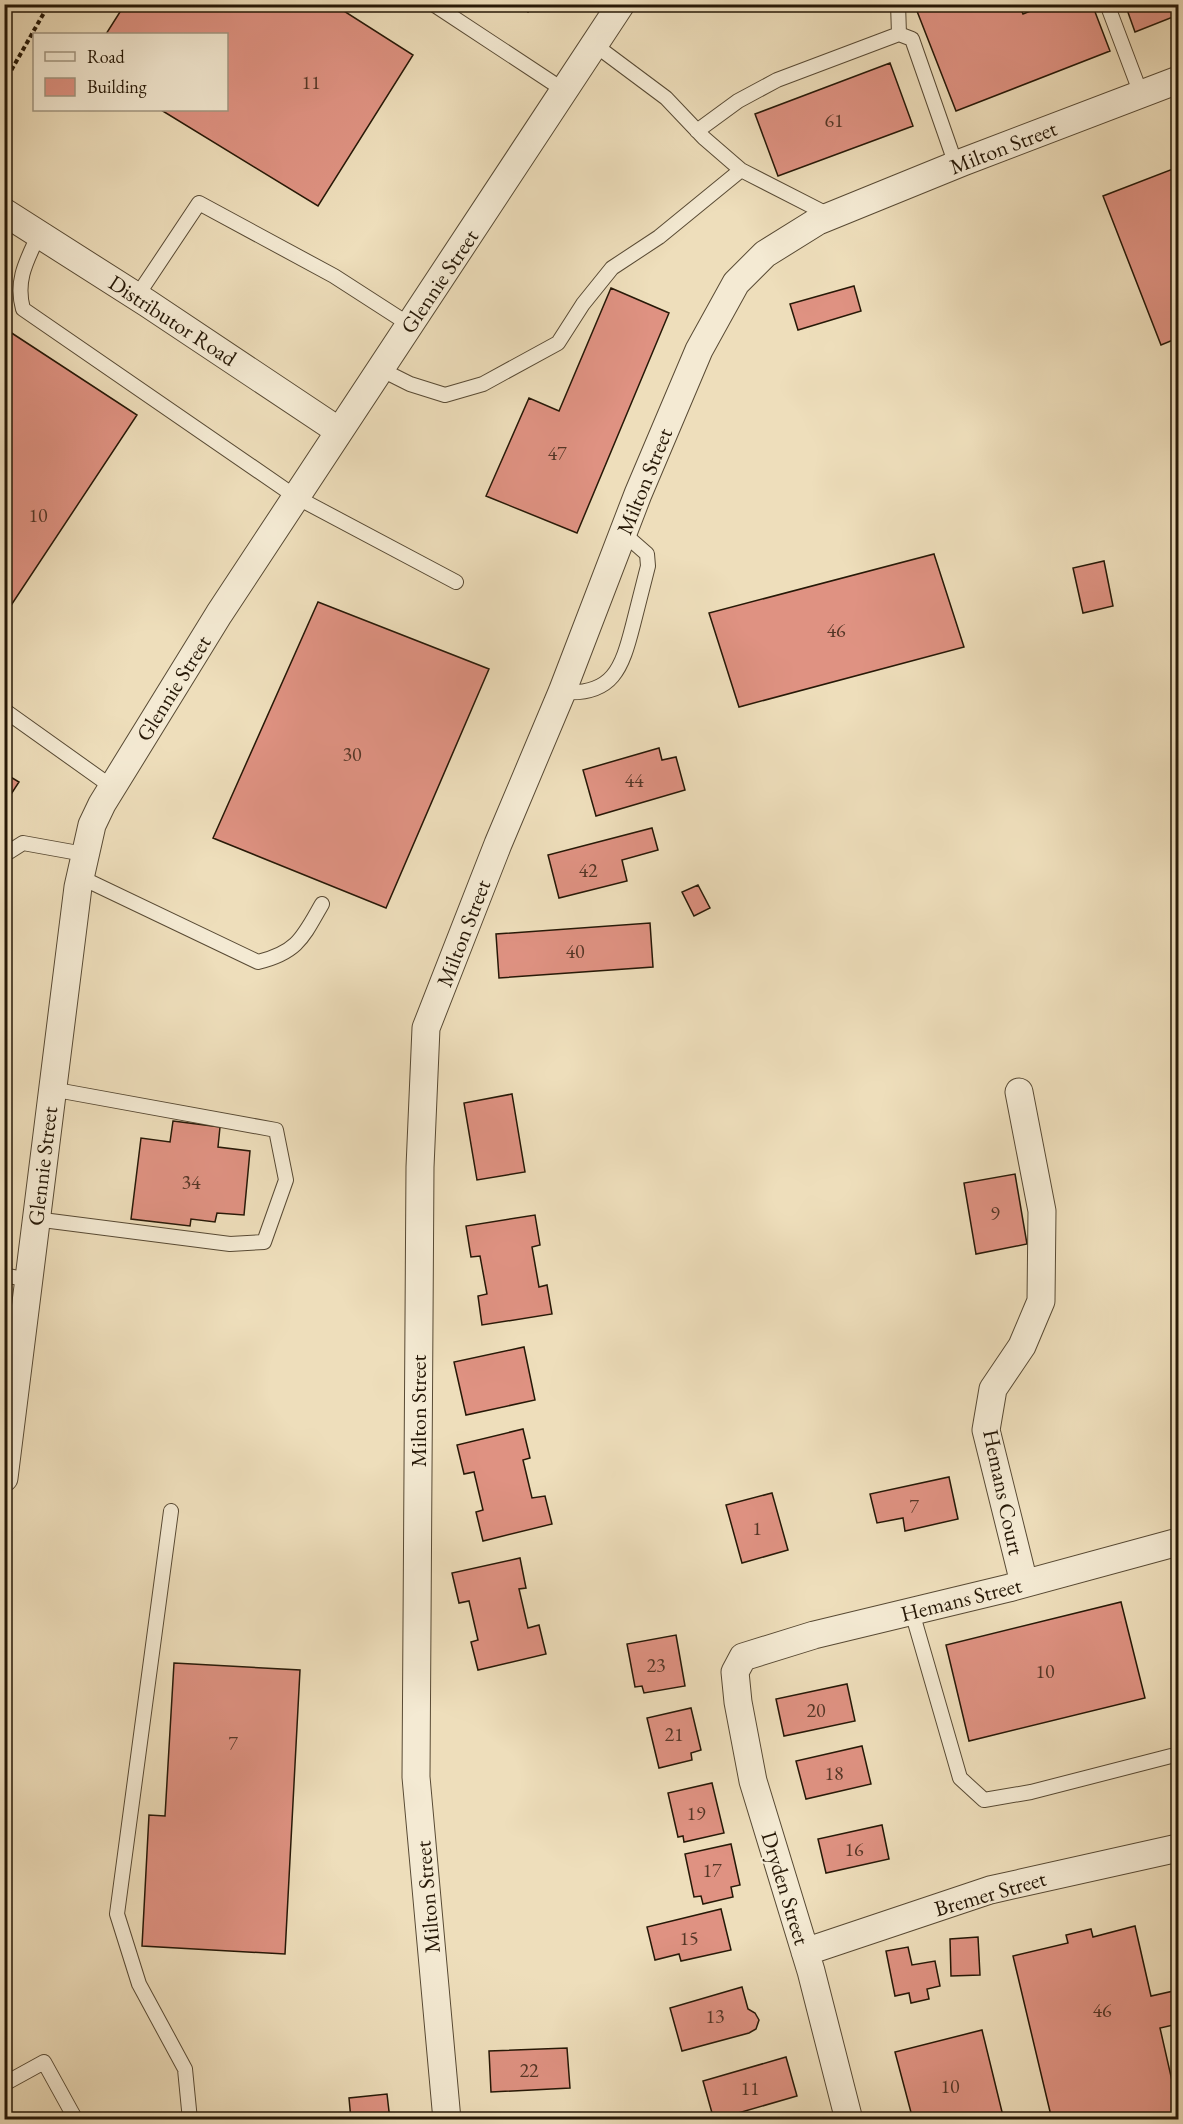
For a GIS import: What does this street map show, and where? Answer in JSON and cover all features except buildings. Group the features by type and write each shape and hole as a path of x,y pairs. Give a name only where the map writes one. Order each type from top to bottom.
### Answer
{"street":[{"name":"Glennie Street","path":"4,1478 16,1277 35,1219 82,866 92,825 112,787 219,614 621,4"},
{"name":"Milton Street","path":"447,2120 416,1777 420,1177 426,1028 498,844 562,692 623,533 699,350 736,283 765,254 791,236 831,216 956,165 1179,80"},
{"name":"Distributor Road","path":"4,212 137,296 339,431"},
{"name":"Hemans Court","path":"1019,1092 1042,1211 1041,1301 1022,1346 993,1389 986,1430 1024,1583"},
{"name":"Hemans Street","path":"743,1657 814,1635 912,1612 1179,1542"},
{"name":"Dryden Street","path":"743,1657 735,1672 738,1702 753,1781 805,1952 849,2120"},
{"name":"Bremer Street","path":"805,1952 990,1890 1179,1848"}],"lane":[{"path":"433,4 565,91"},
{"path":"898,4 899,34"},
{"path":"1107,4 1141,94"},
{"path":"697,131 738,101 777,80 899,34 912,39 956,165"},
{"path":"595,45 666,98 697,131 741,170 831,216"},
{"path":"381,369 410,384 446,395 483,384 558,343 583,304 612,268 659,237 741,170"},
{"path":"137,296 199,203 334,276 410,325"},
{"path":"39,234 20,276 23,309 296,496 456,582"},
{"path":"562,692 580,693 597,689 612,679 623,663 648,566 647,554 623,533"},
{"path":"4,710 112,787"},
{"path":"4,855 23,843 82,866 258,962 281,956 303,939 322,904"},
{"path":"35,1219 230,1244 264,1242 286,1180 276,1130 51,1089"},
{"path":"171,1511 117,1914 139,1984 185,2069 190,2120"},
{"path":"912,1612 960,1778 984,1800 1031,1792 1171,1756"},
{"path":"4,2084 44,2062 76,2120"}],"path":[{"path":"4,84 49,4"}]}
